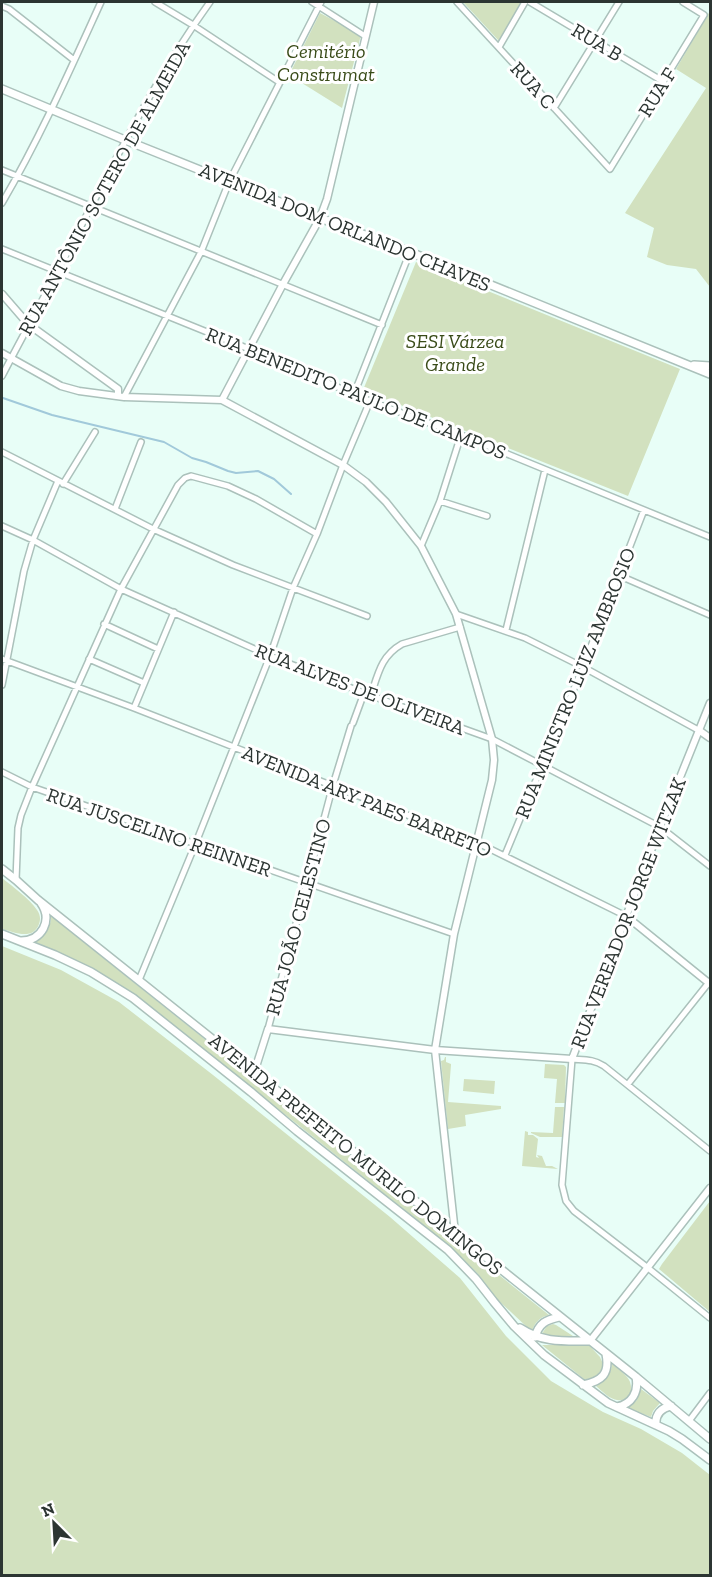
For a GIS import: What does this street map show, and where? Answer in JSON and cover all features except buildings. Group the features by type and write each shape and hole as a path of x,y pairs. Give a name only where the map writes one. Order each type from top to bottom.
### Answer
{"main road":[{"name":"AVENIDA DOM ORLANDO CHAVES","path":"2,89 711,374"},
{"name":"AVENIDA DOM ORLANDO CHAVES","path":"687,364 711,366"},
{"name":"AVENIDA PREFEITO MURILO DOMINGOS","path":"2,869 711,1439"},
{"path":"18,940 25,941 41,933 46,914 38,900"},
{"name":"AVENIDA PREFEITO MURILO DOMINGOS","path":"2,934 91,972 133,998 448,1250 476,1279 511,1322 544,1355 608,1403 682,1439 711,1460"},
{"path":"535,1337 540,1324 545,1320 559,1317"},
{"path":"511,1322 535,1337 550,1340 590,1341"},
{"path":"583,1385 594,1383 602,1377 607,1370 606,1354"},
{"path":"617,1407 633,1398 637,1387 636,1377"},
{"path":"656,1425 659,1412 671,1406"}],"street":[{"path":"9,9 12,2"},
{"path":"2,203 52,110 101,2"},
{"path":"155,2 194,25 279,82"},
{"name":"RUA ANTÔNIO SOTERO DE ALMEIDA","path":"2,376 125,140 170,62 210,2"},
{"path":"312,2 320,4 365,36"},
{"path":"222,400 320,218 327,199 374,2"},
{"name":"RUA C","path":"457,2 610,169"},
{"path":"499,47 525,2"},
{"name":"RUA B","path":"530,2 664,82"},
{"path":"554,108 619,2"},
{"name":"RUA F","path":"610,169 704,15 682,2"},
{"path":"121,396 201,252 229,182 320,4"},
{"path":"2,6 75,60"},
{"path":"2,170 382,325"},
{"name":"RUA BENEDITO PAULO DE CAMPOS","path":"2,249 370,401 461,435 711,537"},
{"path":"354,394 410,252"},
{"path":"2,294 28,324 118,389 121,396"},
{"path":"2,353 61,386 97,394 222,400 343,465 366,482 386,502 421,546 456,614 492,739 494,760 492,780 454,934 435,1050 455,1233"},
{"path":"139,980 270,656 293,588 370,401"},
{"path":"2,685 4,660 33,540 60,482 95,432"},
{"path":"421,546 440,501 461,435"},
{"path":"115,509 141,442"},
{"path":"2,452 153,529 233,564 367,616"},
{"path":"506,630 545,470"},
{"path":"16,880 18,828 32,788 121,590 178,485 191,476 228,486 256,499 317,534"},
{"path":"440,501 487,516"},
{"name":"RUA MINISTRO LUIZ AMBROSIO","path":"505,855 583,667 644,510"},
{"name":"RUA ALVES DE OLIVEIRA","path":"2,526 33,540 121,590 270,656 492,739 660,826 711,866"},
{"path":"618,575 711,615"},
{"path":"134,708 174,612"},
{"path":"456,614 525,638 583,667 711,738"},
{"path":"105,624 158,649"},
{"name":"RUA JOÃO CELESTINO","path":"254,1073 268,1029 333,785 352,725 382,664 395,648 460,627"},
{"path":"89,659 144,683"},
{"name":"AVENIDA ARY PAES BARRETO","path":"4,660 333,785 505,855 626,916 710,983"},
{"name":"RUA VEREADOR JORGE WITZAK","path":"711,703 660,826 572,1059 562,1185 566,1201 574,1211 711,1318"},
{"name":"RUA JUSCELINO REINNER","path":"2,772 32,788 454,934"},
{"path":"628,1084 710,983"},
{"path":"268,1029 435,1050 598,1062 711,1150"},
{"path":"590,1341 711,1188"},
{"path":"438,1220 448,1217 452,1210"},
{"path":"689,1421 711,1393"}],"green space":[{"path":"463,2 522,2 499,41"},
{"path":"710,11 710,287 696,269 667,265 647,257 654,228 625,213 706,88 676,69"},
{"name":"Cemitério Construmat","path":"320,13 361,35 342,108 289,75"},
{"name":"SESI Várzea Grande","path":"416,262 680,369 628,496 363,390"},
{"path":"2,878 25,897 38,912 40,922 32,932 23,934 2,929"},
{"path":"51,916 549,1315 538,1320 532,1331 529,1329 497,1299 478,1274 451,1247 164,1018 134,995 102,975 34,942 47,932"},
{"path":"2,946 61,970 119,1002 390,1217 460,1278 506,1336 551,1381 603,1412 641,1429 682,1453 710,1475 710,1575 2,1575"},
{"path":"445,1057 446,1062 451,1064 448,1102 501,1106 501,1109 465,1115 466,1126 448,1129 441,1061"},
{"path":"545,1064 566,1067 565,1103 555,1103 557,1079 544,1078"},
{"path":"464,1079 495,1081 494,1094 463,1091"},
{"path":"555,1107 564,1107 562,1137 540,1137 531,1133 553,1133"},
{"path":"525,1131 528,1135 533,1135 538,1139 536,1157 539,1158 537,1155 542,1156 546,1166 558,1169 522,1166"},
{"path":"710,1201 710,1312 659,1269"},
{"path":"553,1324 573,1336 541,1335 547,1326"},
{"path":"587,1343 600,1357 603,1364 597,1375 588,1379 584,1379 542,1345 573,1345"},
{"path":"612,1364 625,1375 631,1385 626,1399 611,1398 596,1386 607,1377"},
{"path":"641,1389 660,1403 651,1417 628,1408 637,1400"}],"waterway":[{"path":"3,398 52,415 164,442 192,458 228,471 236,473 258,471 274,479 291,494"}]}
